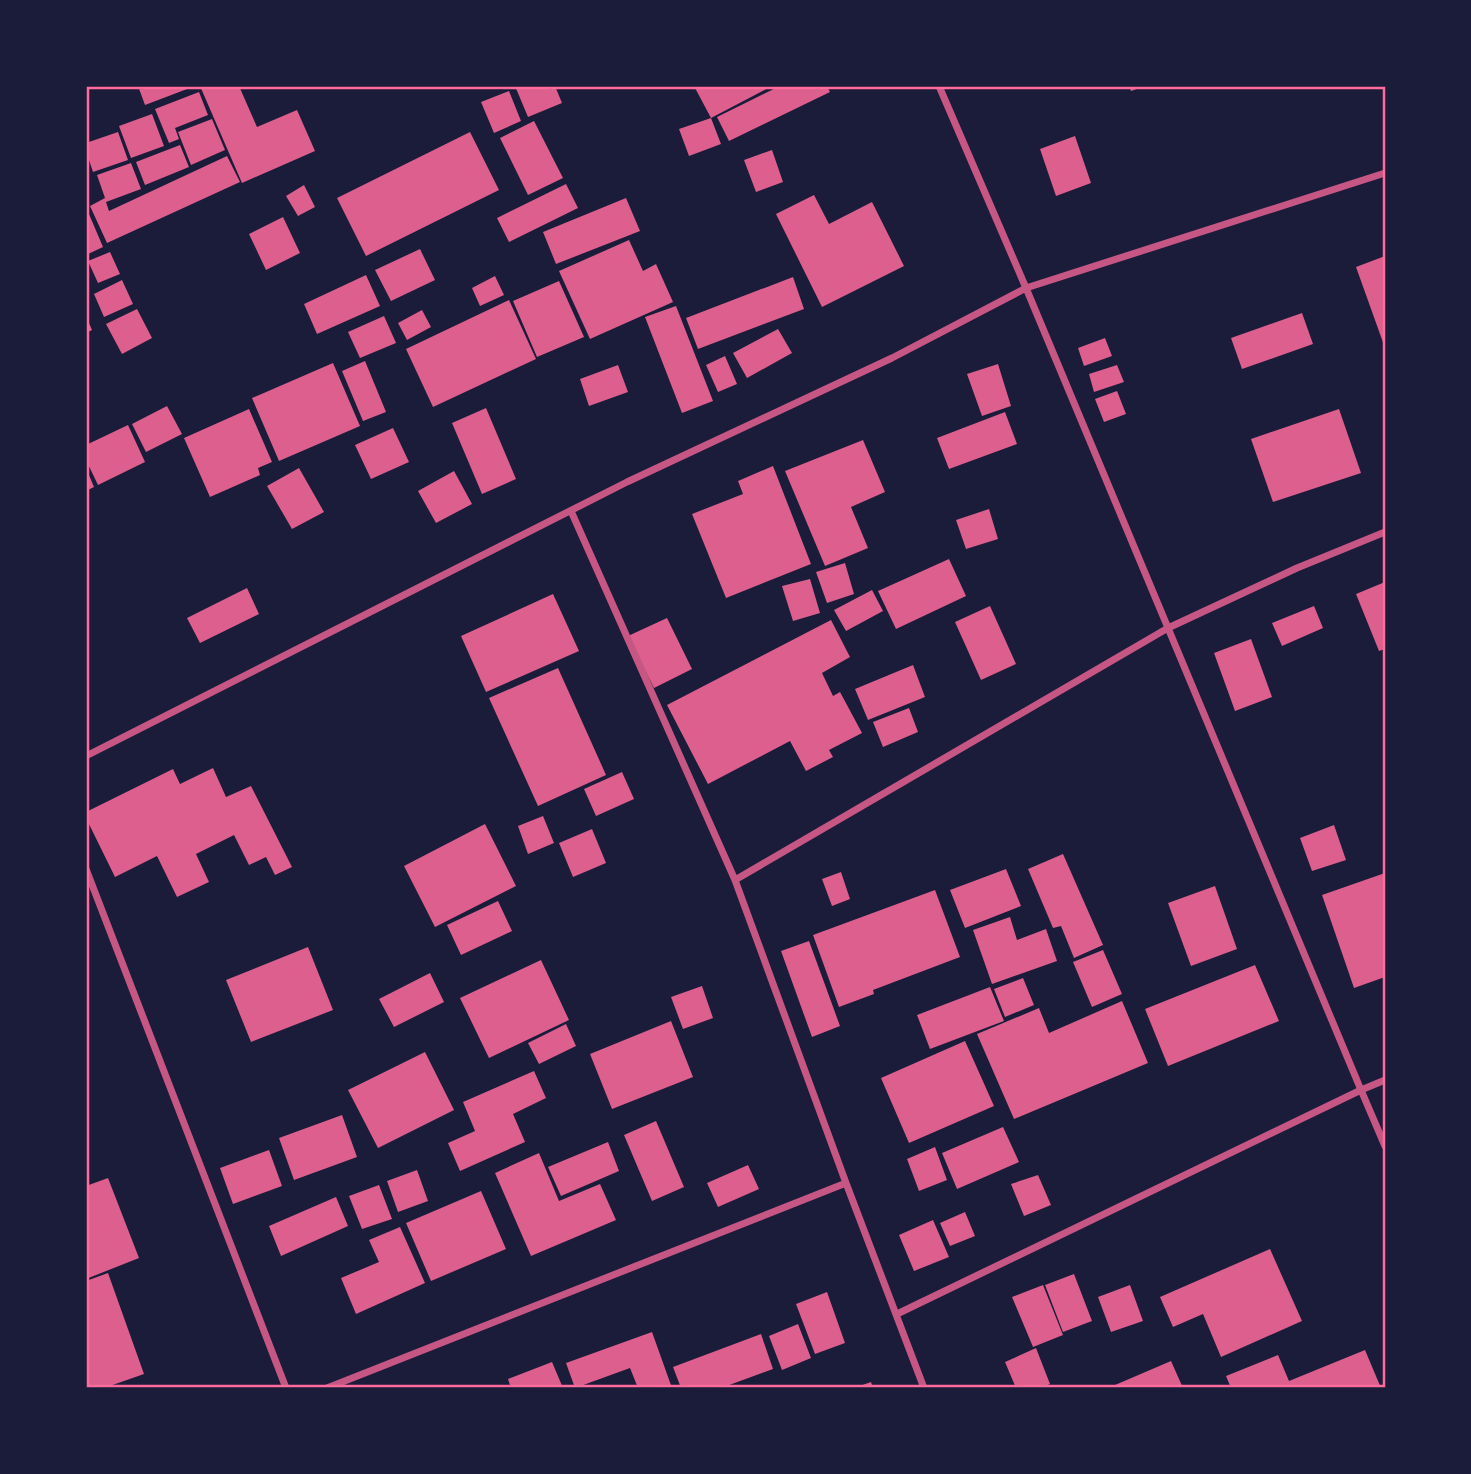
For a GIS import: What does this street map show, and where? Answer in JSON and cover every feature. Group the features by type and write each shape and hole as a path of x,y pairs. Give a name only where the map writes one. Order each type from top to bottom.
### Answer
{"street":[{"path":"939,86 1385,1146"},
{"path":"86,756 627,482 892,358 1026,288 1385,173"},
{"path":"571,511 735,880 924,1388"},
{"path":"735,880 1168,628 1297,568 1385,532"},
{"path":"86,869 286,1388"},
{"path":"897,1314 1385,1080"},
{"path":"327,1388 846,1183"}],"building":[{"path":"138,86 195,86 145,105"},
{"path":"200,86 239,86 257,127 297,110 315,151 242,183"},
{"path":"515,86 555,86 562,103 528,117"},
{"path":"694,86 772,86 711,118"},
{"path":"780,86 827,86 830,92 729,141 717,117"},
{"path":"1129,86 1145,86 1131,91"},
{"path":"509,91 521,121 494,133 481,102"},
{"path":"199,92 208,115 175,128 179,139 169,143 155,109"},
{"path":"152,114 164,146 131,158 119,126"},
{"path":"711,118 721,144 689,156 679,129"},
{"path":"212,119 225,150 191,165 178,132"},
{"path":"534,121 563,178 528,195 500,138"},
{"path":"118,132 128,160 93,172 86,143"},
{"path":"470,132 499,190 366,256 337,198"},
{"path":"1075,136 1091,183 1056,196 1040,149"},
{"path":"180,145 189,167 145,185 136,162"},
{"path":"772,150 783,182 756,192 744,160"},
{"path":"227,156 240,182 107,243 90,206 105,198 97,175 131,163 141,189 106,202 109,211"},
{"path":"566,184 578,208 509,242 497,218"},
{"path":"304,185 315,207 298,216 286,196"},
{"path":"814,195 829,224 872,202 904,266 822,307 776,214"},
{"path":"626,198 640,231 556,264 543,232"},
{"path":"86,207 103,247 86,255"},
{"path":"283,217 300,253 266,270 249,234"},
{"path":"629,240 643,271 656,264 673,302 590,339 559,271"},
{"path":"420,249 435,280 391,301 375,270"},
{"path":"110,252 120,274 98,283 88,261"},
{"path":"1385,256 1385,348 1356,267"},
{"path":"366,275 380,306 317,334 304,304"},
{"path":"495,276 504,295 480,306 472,288"},
{"path":"793,277 804,309 698,349 686,318"},
{"path":"122,280 133,304 104,317 94,294"},
{"path":"559,281 584,337 537,357 513,301"},
{"path":"509,300 536,359 433,407 406,349"},
{"path":"676,306 713,401 682,413 645,317"},
{"path":"137,309 152,338 122,354 106,324"},
{"path":"422,310 431,327 407,340 398,323"},
{"path":"1302,313 1313,344 1242,369 1231,338"},
{"path":"86,316 92,330 86,333"},
{"path":"384,316 396,343 360,358 348,332"},
{"path":"778,329 792,353 747,378 733,353"},
{"path":"1105,338 1112,356 1084,366 1078,348"},
{"path":"725,356 737,384 718,392 706,365"},
{"path":"365,361 386,412 363,421 342,371"},
{"path":"333,363 360,426 279,461 252,398"},
{"path":"998,364 1011,406 982,416 967,374"},
{"path":"618,365 628,392 589,406 580,379"},
{"path":"1117,365 1124,382 1094,392 1089,374"},
{"path":"1117,391 1126,414 1104,422 1095,399"},
{"path":"167,406 182,434 146,452 132,424"},
{"path":"486,408 516,479 482,494 452,423"},
{"path":"249,409 272,462 258,468 260,475 210,497 184,438"},
{"path":"1339,409 1361,473 1273,502 1251,439"},
{"path":"1005,412 1017,444 949,469 937,438"},
{"path":"128,425 145,462 98,485 86,460 86,445"},
{"path":"393,428 409,462 371,479 355,445"},
{"path":"863,440 885,492 851,507 868,548 825,566 785,471"},
{"path":"773,466 811,564 726,598 692,514 743,494 738,481"},
{"path":"86,468 94,487 86,491"},
{"path":"299,468 324,512 292,529 267,486"},
{"path":"454,471 472,504 436,523 418,491"},
{"path":"989,509 998,539 966,549 956,520"},
{"path":"949,559 966,596 896,629 878,591"},
{"path":"845,563 854,594 827,603 816,572"},
{"path":"810,579 820,613 793,621 782,586"},
{"path":"1385,582 1385,649 1379,651 1356,594"},
{"path":"247,588 259,614 200,643 187,618"},
{"path":"872,590 883,611 846,631 834,610"},
{"path":"553,594 579,651 486,692 461,636"},
{"path":"990,606 1016,664 981,680 955,622"},
{"path":"1314,606 1323,628 1282,646 1272,623"},
{"path":"667,618 692,669 654,688 628,636"},
{"path":"831,620 850,657 822,673 833,696 840,692 862,733 829,750 833,757 806,771 790,741 708,784 667,705"},
{"path":"1251,639 1272,697 1235,711 1214,653"},
{"path":"913,665 925,697 868,720 855,689"},
{"path":"558,668 606,775 538,806 489,698"},
{"path":"909,708 918,732 883,747 873,722"},
{"path":"213,768 226,797 251,786 292,867 275,875 266,857 249,865 234,835 196,854 209,882 177,897 157,856 115,877 86,818 86,812 173,769 180,784"},
{"path":"622,772 634,799 596,816 584,789"},
{"path":"543,816 554,843 528,854 518,826"},
{"path":"485,824 516,886 435,927 404,866"},
{"path":"1334,825 1346,860 1312,871 1300,838"},
{"path":"592,829 606,863 573,877 559,843"},
{"path":"1063,854 1103,945 1074,958 1061,926 1053,928 1028,869"},
{"path":"1006,869 1021,906 965,928 950,890"},
{"path":"841,872 850,899 832,906 822,879"},
{"path":"1385,873 1385,977 1354,988 1322,895"},
{"path":"1215,886 1237,949 1191,966 1168,903"},
{"path":"935,890 960,957 873,990 874,994 839,1007 813,935"},
{"path":"498,901 512,931 461,955 447,925"},
{"path":"1010,917 1017,940 1046,929 1057,961 992,984 973,930"},
{"path":"809,941 840,1026 812,1037 781,951"},
{"path":"308,947 333,1010 251,1042 226,980"},
{"path":"1103,950 1122,994 1092,1007 1073,962"},
{"path":"541,960 569,1020 489,1058 460,998"},
{"path":"1255,965 1279,1021 1168,1066 1145,1009"},
{"path":"430,973 444,1002 394,1027 379,999"},
{"path":"1023,978 1034,1005 1005,1017 994,989"},
{"path":"702,986 713,1018 683,1029 671,997"},
{"path":"990,987 1004,1021 930,1049 917,1015"},
{"path":"1122,1001 1148,1063 1014,1119 977,1034 1039,1008 1049,1033"},
{"path":"671,1021 693,1077 612,1109 590,1054"},
{"path":"566,1024 576,1046 539,1064 528,1043"},
{"path":"965,1041 994,1106 909,1143 881,1078"},
{"path":"425,1052 454,1110 378,1148 348,1090"},
{"path":"534,1071 546,1098 513,1114 525,1142 460,1171 448,1143 475,1131 463,1102"},
{"path":"342,1115 357,1157 294,1180 279,1138"},
{"path":"656,1121 684,1187 652,1201 624,1135"},
{"path":"1003,1127 1019,1162 957,1189 942,1153"},
{"path":"608,1142 619,1171 561,1196 548,1167"},
{"path":"935,1147 947,1180 919,1191 907,1159"},
{"path":"269,1150 282,1186 233,1204 220,1168"},
{"path":"539,1153 559,1201 600,1184 616,1220 531,1256 495,1173"},
{"path":"748,1165 759,1189 718,1207 707,1183"},
{"path":"417,1170 428,1201 398,1212 387,1181"},
{"path":"1038,1175 1051,1205 1024,1216 1011,1184"},
{"path":"108,1178 139,1258 86,1279 86,1186"},
{"path":"379,1185 392,1219 362,1229 349,1196"},
{"path":"481,1191 506,1249 431,1281 406,1223"},
{"path":"336,1197 348,1226 281,1256 269,1226"},
{"path":"965,1212 975,1236 950,1246 940,1223"},
{"path":"933,1220 949,1257 914,1271 899,1235"},
{"path":"400,1227 425,1283 356,1314 341,1278 379,1262 369,1240"},
{"path":"1270,1249 1302,1321 1221,1357 1203,1314 1173,1327 1160,1297"},
{"path":"108,1273 144,1374 104,1388 88,1388 86,1281"},
{"path":"1074,1274 1092,1321 1063,1332 1045,1285"},
{"path":"1043,1285 1063,1335 1033,1347 1012,1297"},
{"path":"1130,1285 1143,1321 1111,1332 1098,1297"},
{"path":"827,1292 845,1343 815,1354 796,1304"},
{"path":"798,1324 811,1358 782,1370 769,1336"},
{"path":"652,1332 672,1388 638,1388 630,1368 575,1388 566,1363"},
{"path":"761,1334 773,1369 721,1388 681,1388 673,1367"},
{"path":"1036,1348 1050,1384 1040,1388 1016,1388 1005,1362"},
{"path":"1365,1350 1381,1388 1231,1388 1226,1376 1278,1355 1289,1381"},
{"path":"1171,1361 1183,1388 1108,1388"},
{"path":"552,1362 563,1388 511,1388 508,1379"},
{"path":"871,1382 873,1388 854,1388"}]}
